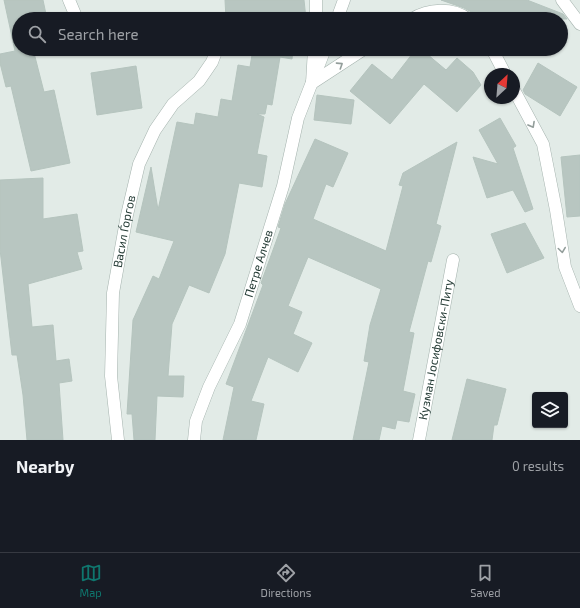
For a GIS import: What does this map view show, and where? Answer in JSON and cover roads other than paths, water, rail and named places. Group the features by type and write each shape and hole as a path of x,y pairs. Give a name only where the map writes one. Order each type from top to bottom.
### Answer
{"street":[{"path":"69,0 74,12"},
{"path":"316,0 316,12"},
{"path":"340,12 344,0"},
{"path":"562,0 580,24"},
{"path":"432,12 449,12"},
{"name":"Васил Ѓоргов","path":"118,440 111,376 113,293 127,215 139,164 154,130 173,104 200,81 214,56"},
{"name":"Петре Алчев","path":"312,83 314,56"},
{"name":"Петре Алчев","path":"194,440 196,421 208,387 240,324 283,186 298,118 322,56"},
{"path":"312,83 353,56"},
{"path":"496,56 502,68"},
{"path":"520,101 543,144 565,267 580,306"},
{"name":"Кузман Јосифовски-Питу","path":"419,440 453,260"}]}
